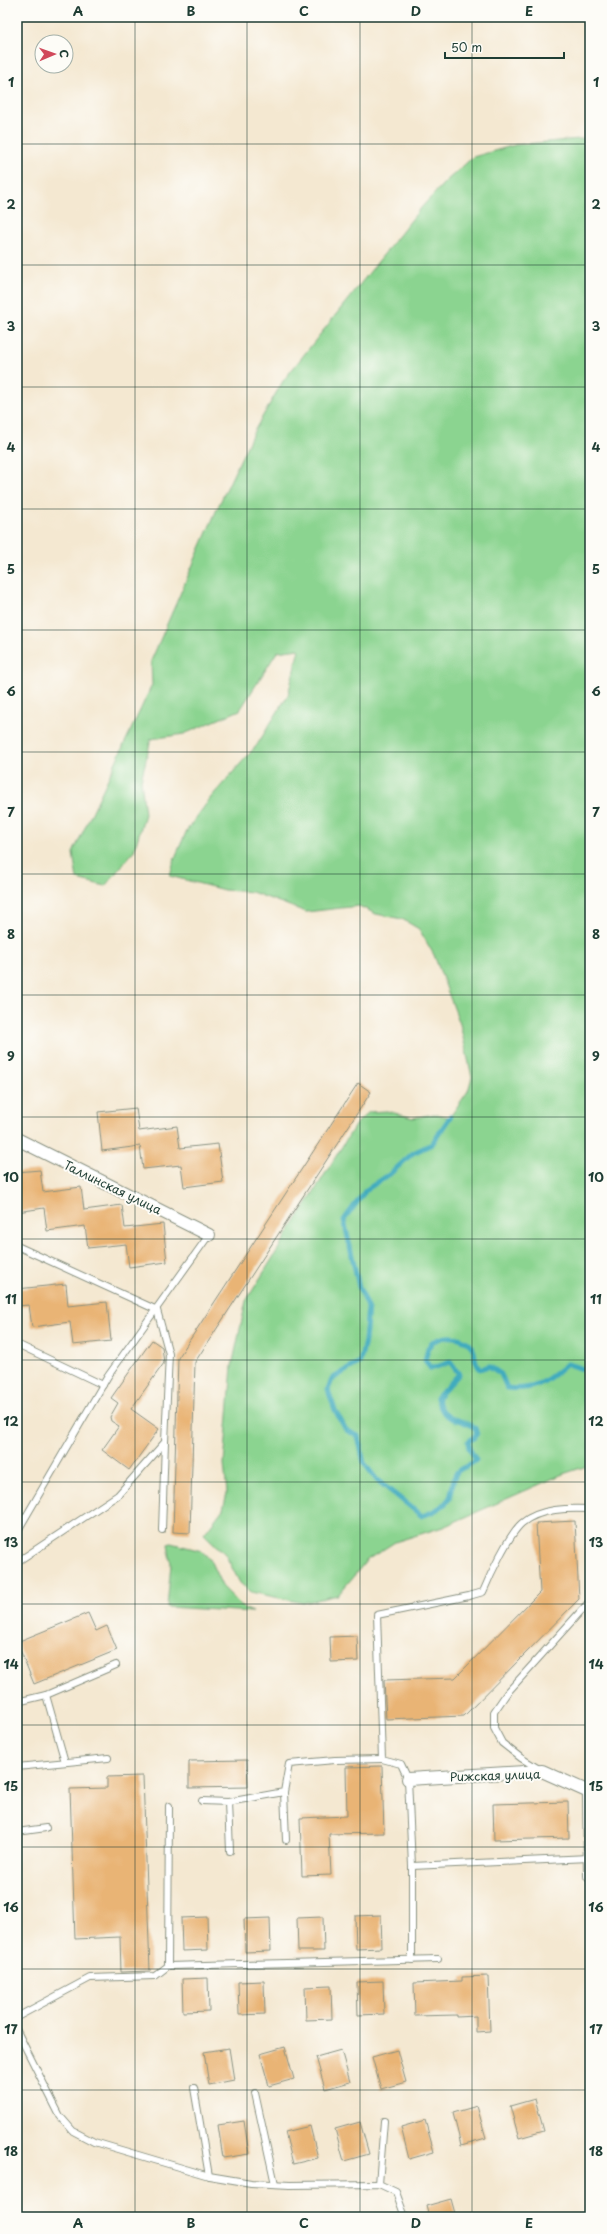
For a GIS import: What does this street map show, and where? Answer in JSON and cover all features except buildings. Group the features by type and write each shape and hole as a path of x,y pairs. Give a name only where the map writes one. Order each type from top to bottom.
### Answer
{"street":[{"name":"Таллинская улица","path":"17,1139 209,1235"},
{"name":"Рижская улица","path":"408,1779 542,1771 590,1792 590,1876"}],"lane":[{"path":"17,1532 103,1384 209,1235"},
{"path":"17,1246 157,1310"},
{"path":"157,1310 169,1354 162,1530"},
{"path":"17,1344 103,1384"},
{"path":"17,1562 118,1495 165,1442"},
{"path":"382,1759 377,1615 483,1592 510,1539 522,1523 538,1514 567,1508 590,1508"},
{"path":"542,1771 521,1758 502,1743 494,1728 494,1712 507,1693 590,1601"},
{"path":"17,1702 46,1695 116,1665"},
{"path":"46,1695 65,1762"},
{"path":"17,1767 108,1758"},
{"path":"286,1840 284,1792 290,1764 335,1760 382,1759 401,1764 408,1779 412,1866 412,1960"},
{"path":"202,1801 228,1802 284,1792"},
{"path":"228,1802 230,1851"},
{"path":"168,1966 169,1806"},
{"path":"17,1832 46,1828"},
{"path":"412,1866 589,1858"},
{"path":"17,2017 90,1978 155,1976 168,1966 438,1959"},
{"path":"17,2031 60,2116 73,2131 94,2142 209,2176 275,2184 379,2184 396,2192 405,2217"},
{"path":"194,2088 209,2176"},
{"path":"255,2093 275,2184"},
{"path":"379,2184 384,2121"}],"green space":[{"path":"590,138 590,1465 563,1474 443,1527 395,1542 367,1560 338,1595 303,1603 251,1592 240,1583 225,1554 204,1534 223,1509 227,1493 224,1464 232,1366 246,1301 356,1124 369,1112 387,1111 413,1118 434,1114 450,1117 468,1091 472,1077 460,1024 434,955 419,929 402,919 376,914 359,906 306,912 252,892 224,890 170,876 174,860 187,830 212,796 257,745 288,695 299,649 277,652 240,710 184,734 151,739 141,780 145,814 134,851 105,886 77,879 73,853 152,685 151,661 217,509 253,433 283,381 420,209 445,182 473,157 515,145"},
{"path":"171,1543 202,1551 210,1560 222,1586 245,1609 253,1612 167,1607 171,1564 168,1544"}],"waterway":[{"path":"450,1117 432,1144 413,1153 390,1174 366,1190 344,1220 359,1287 368,1307 365,1341 360,1362 332,1379 328,1390 335,1410 346,1430 358,1436 364,1463 377,1480 422,1516 437,1510 444,1505 451,1496 454,1478 457,1472 476,1460 469,1448 468,1442 477,1435 475,1428 447,1416 440,1407 437,1398 459,1374 450,1362 431,1369 425,1360 428,1348 432,1343 438,1340 451,1337 464,1340 473,1349 475,1360 480,1369 489,1366 501,1374 507,1388 526,1388 540,1384 567,1364 583,1369 590,1367"},
{"path":"590,1398 585,1400 590,1413"}]}
